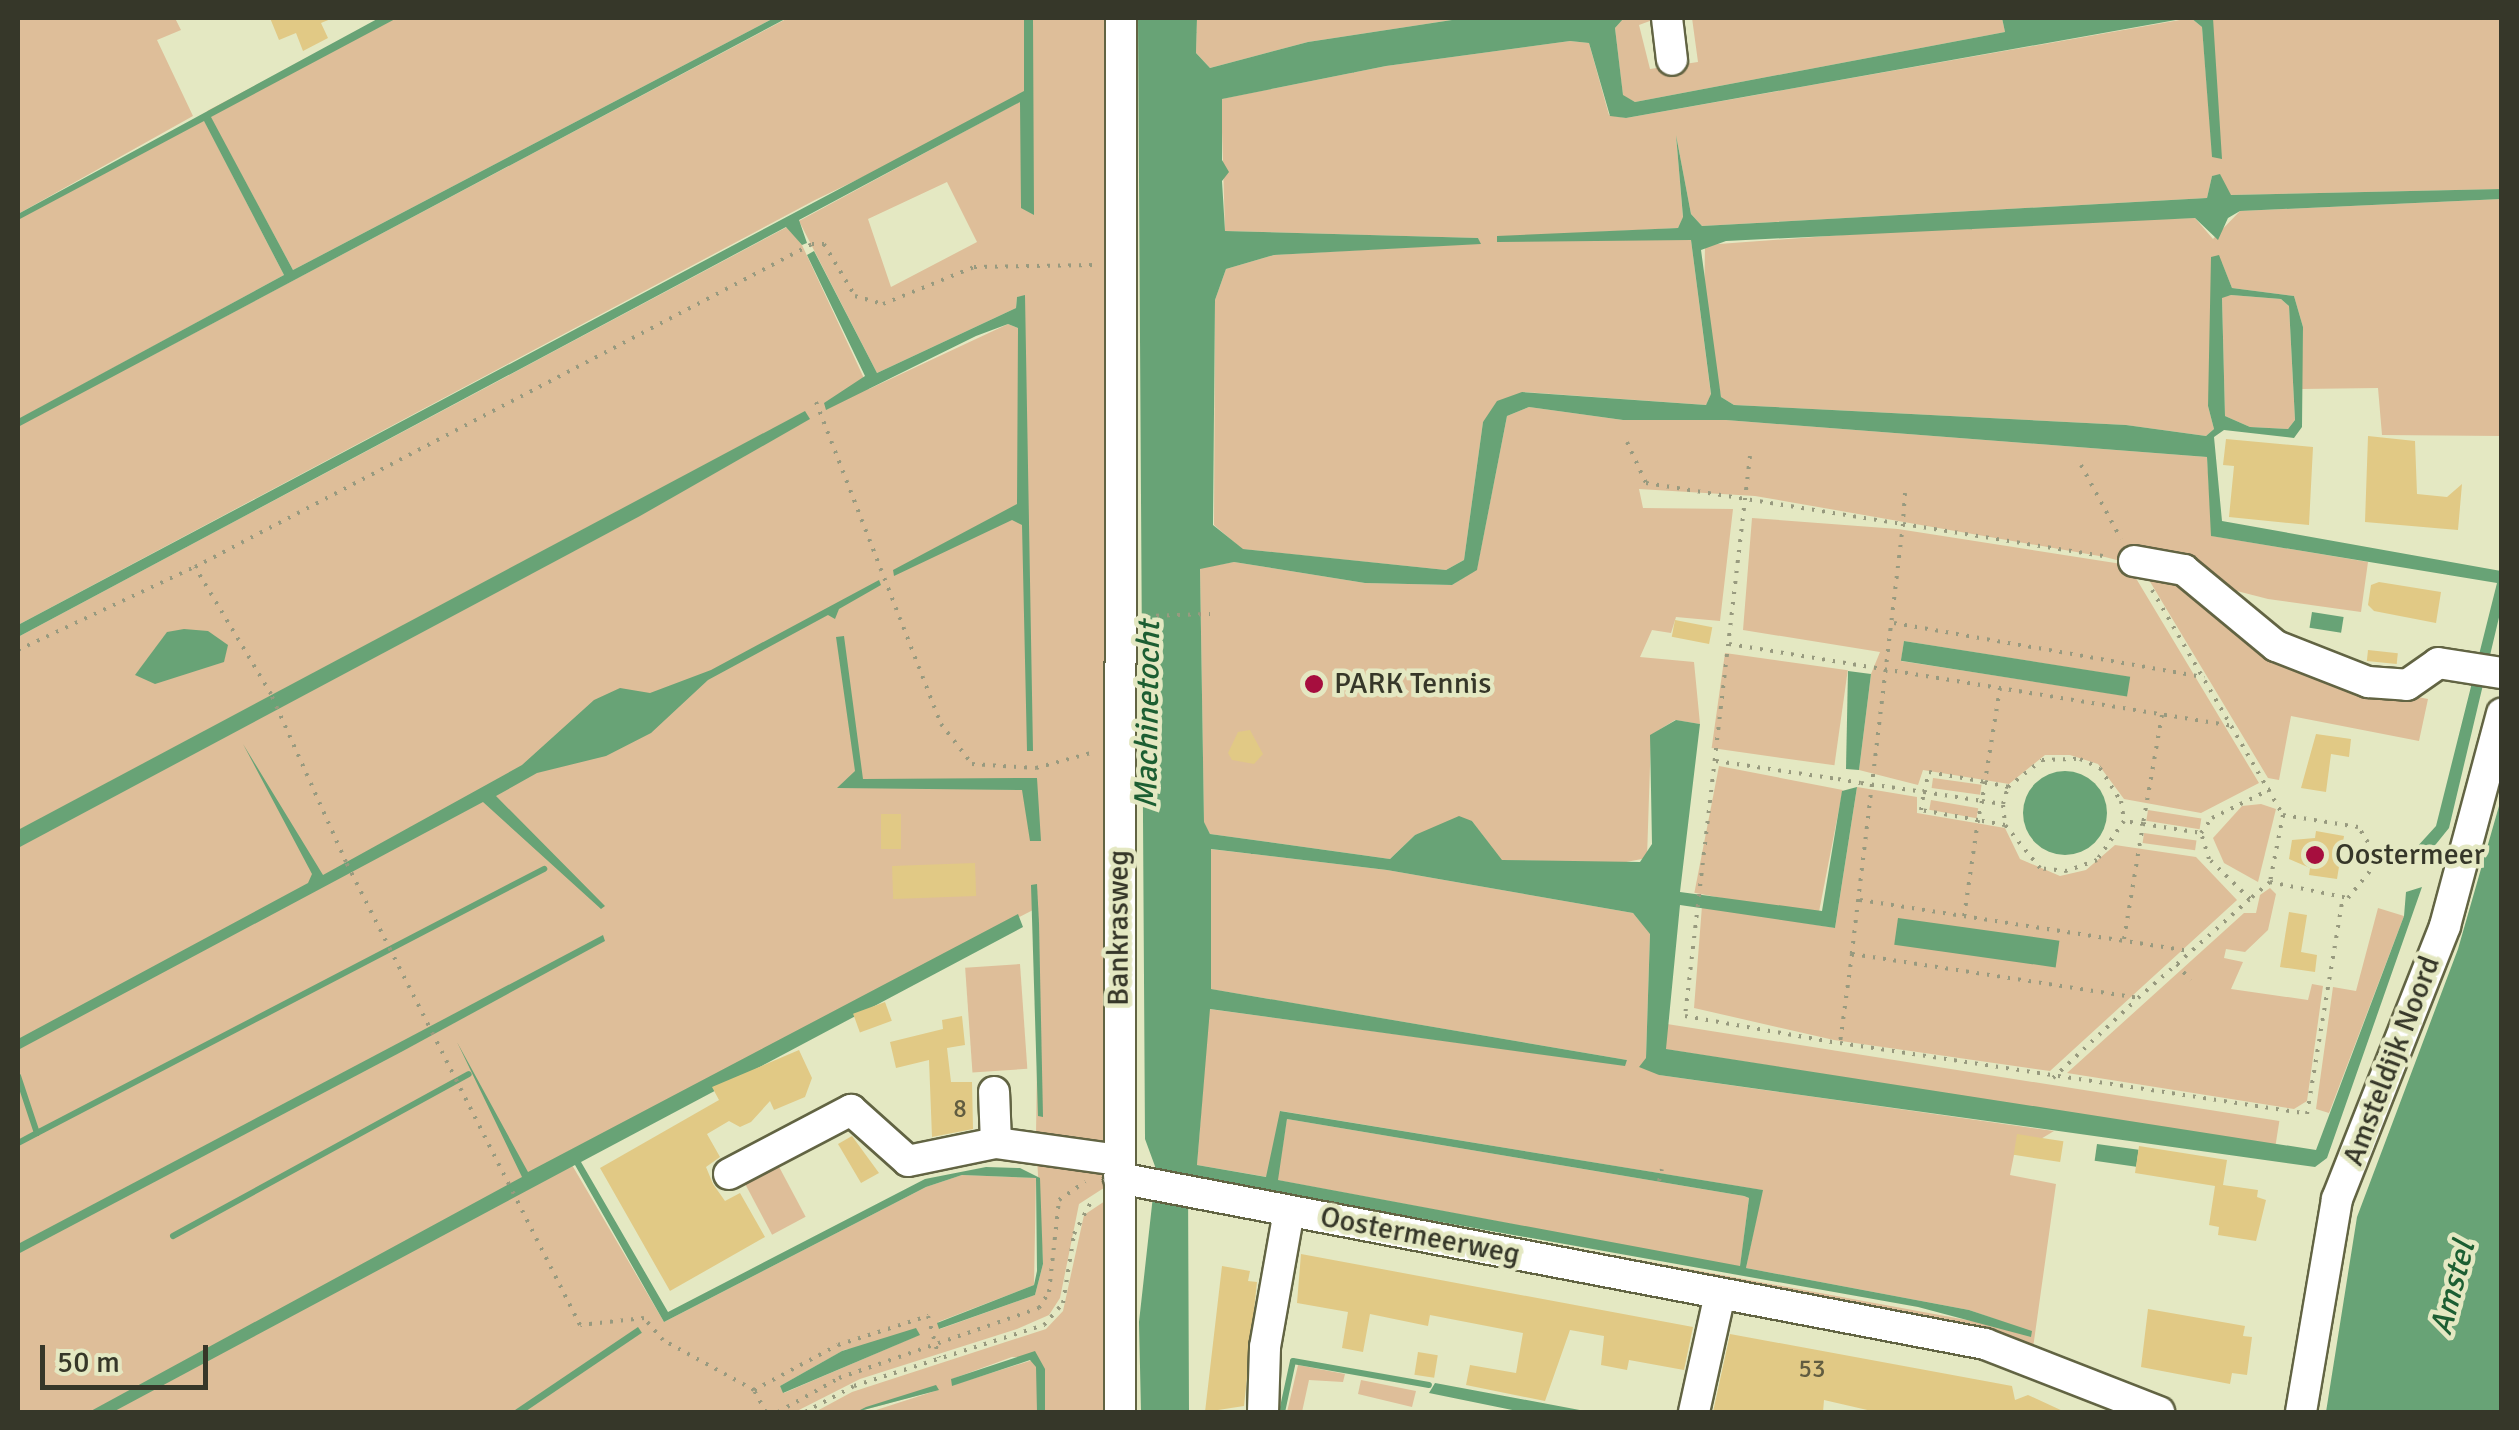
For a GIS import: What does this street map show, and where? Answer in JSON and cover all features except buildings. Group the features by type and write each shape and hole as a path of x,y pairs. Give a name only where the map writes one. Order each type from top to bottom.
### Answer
{"street":[{"name":"Bankrasweg","path":"1120,1412 1127,1172 1118,749 1121,18"},
{"path":"1667,18 1672,60"},
{"path":"2134,561 2184,570 2276,646 2368,682 2406,685 2438,663 2487,670"},
{"name":"Amsteldijk Noord","path":"2301,1412 2337,1199 2445,926 2502,713"},
{"path":"994,1092 996,1143"},
{"name":"Oostermeerweg","path":"730,1174 851,1110 908,1160 996,1143 1289,1211 1984,1344 2160,1412"},
{"path":"1264,1412 1266,1347 1289,1211"},
{"path":"1694,1412 1720,1294"}],"path":[{"path":"18,650 196,566 812,244 824,244 855,296 883,304 974,267 1120,264"},
{"path":"816,402 941,724 972,764 1036,768 1118,749"},
{"path":"1627,442 1646,483 2134,561"},
{"path":"1750,456 1750,500 1685,1016 2053,1078 2307,1114 2343,897 2379,860 2358,827 2282,814"},
{"path":"2053,1078 2270,882 2282,814 2272,789 2080,464"},
{"path":"1840,1043 1870,784 1894,623 1906,493"},
{"path":"196,566 271,694 346,862 580,1325 644,1318 663,1340 754,1390 766,1412"},
{"path":"1135,616 1210,614"},
{"path":"1894,623 2204,677"},
{"path":"1729,644 2234,726"},
{"path":"1964,917 2000,688"},
{"path":"2124,941 2162,715"},
{"path":"2080,759 2100,768 2120,801 2124,821 2097,860 2067,872 2031,861 2005,825 2003,804 2008,787 2042,760 2080,759"},
{"path":"1716,761 2003,804"},
{"path":"2005,825 1921,810 1928,772 2008,787"},
{"path":"2201,833 2212,818 2272,789"},
{"path":"2124,821 2201,833"},
{"path":"2201,833 2208,858 2250,899"},
{"path":"2270,882 2343,897"},
{"path":"1858,900 2192,951"},
{"path":"1852,954 2138,998"},
{"path":"2177,964 2190,980"},
{"path":"1659,1181 1662,1170"},
{"path":"778,1412 838,1378 937,1347 1040,1308 1050,1292 1059,1200 1087,1180 1127,1172"},
{"path":"805,1412 854,1386 1053,1318 1063,1303 1080,1214 1127,1172"},
{"path":"754,1390 838,1345 928,1316 939,1358"}],"shaded area":[{"path":"18,18 175,18 181,30 157,40 193,116 18,214"},
{"path":"383,18 774,18 293,270 207,111"},
{"path":"788,18 1112,18 1108,1152 1036,1135 1039,924 1032,897 1033,910 565,1153 664,1322 926,1187 962,1175 1036,1178 1034,1285 938,1322 940,1329 1035,1295 1043,1264 1037,1157 1107,1166 1110,1184 1079,1204 1060,1298 1049,1315 860,1379 795,1412 18,1412 18,637 787,227 802,245 869,389 1008,324 1018,328 1024,414 1025,296 1017,297 1016,308 877,373 799,221 1021,101 815,200 18,625 18,218 204,120 284,275 23,417 151,356","holes":["947,182 977,242 891,287 868,219","1029,781 1022,790 859,784","919,1335 784,1393 780,1386 844,1350"]},
{"path":"1197,18 1465,18 1308,42 1210,68 1196,53"},
{"path":"1624,18 1658,18 1639,25 1650,69 1698,62 1692,18 2002,18 2005,32 1635,102 1623,96 1615,28"},
{"path":"2191,18 2202,27 2212,148 2213,18 2501,18 2501,189 2230,195 2220,175 2212,176 2207,198 1702,226 1691,214 1676,135 1683,218 1678,228 1497,237 1691,240 1711,395 1706,405 1523,392 1483,422 1464,560 1446,570 1242,549 1214,525 1215,300 1226,269 1274,255 1480,243 1478,238 1225,231 1221,99 1386,66 1570,41 1589,43 1609,115 1626,118"},
{"path":"2501,199 2501,436 2382,435 2378,388 2301,389 2303,327 2294,296 2232,288 2222,263 2208,406 2214,429 2206,436 2126,425 1734,405 1721,397 1704,307 1705,245 2004,223 2195,218 2213,239 2240,211"},
{"path":"2222,297 2281,299 2289,306 2295,420 2288,429 2250,427 2225,416"},
{"path":"1529,407 1623,420 1726,420 2207,457 2212,536 2368,562 2361,612 2268,599 2105,557 1755,496 1639,489 1643,508 1733,509 1720,621 1676,617 1671,633 1652,630 1640,657 1694,662 1700,724 1675,720 1651,735 1647,858 1621,863 1501,860 1472,821 1415,835 1390,859 1210,834 1204,823 1200,568 1234,562 1365,583 1452,585 1477,569 1507,416"},
{"path":"1752,518 1898,529 2128,565 2259,783 2201,813 2124,799 2098,764 2070,755 2045,755 2009,784 1923,770 1918,785 1859,770 1871,674 1880,652 1743,630","holes":["1904,641 2129,677 2127,696 1901,661"]},
{"path":"2143,570 2189,582 2356,685 2428,699 2419,741 2291,716 2279,780 2268,778"},
{"path":"1725,653 1848,670 1834,765 1712,748"},
{"path":"1719,766 1843,790 1818,917 1694,893"},
{"path":"1933,778 1982,785 1980,795 1932,788"},
{"path":"1857,787 1917,797 1917,813 2005,828 2020,859 2060,876 2086,870 2115,845 2196,857 2237,900 2050,1071 1834,1040 1694,1008 1702,906 1835,928"},
{"path":"1931,800 1978,808 1977,818 1929,810"},
{"path":"2261,804 2276,809 2258,882 2224,863 2213,838 2242,806"},
{"path":"2148,810 2201,818 2200,829 2146,821"},
{"path":"2144,833 2196,840 2195,850 2143,843"},
{"path":"1210,849 1387,870 1633,913 1650,933 1646,1058 1659,1075 2054,1131 2014,1155 2010,1175 2056,1184 2033,1348 1188,1177 2032,1332 1969,1310 1746,1268 1762,1190 1281,1111 1267,1177 1197,1165 1209,1009 1624,1065 1627,1060 1210,989"},
{"path":"2270,888 2276,894 2268,930 2245,952 2226,949 2224,958 2243,962 2231,989 2308,1000 2312,984 2323,986 2307,1101 2294,1109 2067,1073 2244,913 2256,913 2260,895"},
{"path":"2378,908 2404,916 2329,1113 2316,1109 2333,987 2356,991"},
{"path":"1020,964 1027,1069 972,1073 965,968"},
{"path":"1667,1024 2279,1121 2275,1146 1663,1049"},
{"path":"1287,1119 1744,1196 1749,1198 1740,1267 1277,1180"},
{"path":"777,1163 806,1217 772,1235 743,1181"},
{"path":"1111,1197 1112,1412 870,1412 938,1390 856,1412 815,1412 852,1392 1046,1329 1063,1311 1084,1215","holes":["1012,1357 1039,1358 953,1385 952,1379"]},
{"path":"1298,1365 1345,1374 1343,1382 1309,1380 1302,1412 1287,1412"},
{"path":"1361,1380 1416,1391 1412,1407 1358,1394"}],"water":[{"path":"379,18 397,18 211,117 293,270 774,18 787,18 18,427 18,419 284,275 204,121 18,220 18,214"},
{"path":"1024,18 1033,18 1034,215 1021,208 1020,102 799,220 807,243 802,245 786,227 18,637 18,625 1024,91"},
{"name":"Machinetocht","path":"1138,18 1197,18 1196,53 1210,68 1308,42 1465,18 1624,18 1615,28 1623,95 1635,102 2005,32 2002,18 2187,18 1626,118 1610,116 1589,43 1570,41 1386,66 1222,99 1222,160 1229,172 1222,181 1225,231 1478,238 1481,244 1274,255 1226,269 1215,300 1213,525 1243,549 1446,570 1464,560 1483,422 1497,401 1522,392 1706,405 1711,394 1691,240 1497,242 1497,236 1678,228 1683,217 1676,135 1691,214 1702,226 2207,198 2212,176 2220,174 2231,195 2501,189 2501,199 2240,211 2228,218 2218,240 2195,218 1726,241 1701,250 1721,397 1734,405 2126,425 2206,436 2214,429 2208,406 2211,257 2219,255 2232,288 2294,296 2303,327 2302,427 2294,438 2224,430 2214,437 2222,521 2501,571 2501,609 2449,828 2428,854 2416,848 2436,826 2497,583 2211,536 2207,457 1726,420 1623,420 1529,407 1507,416 1477,570 1452,585 1365,583 1234,562 1200,569 1204,822 1210,834 1390,859 1415,835 1459,816 1472,821 1502,860 1640,862 1652,844 1650,735 1676,720 1700,724 1680,892 1822,911 1842,791 1857,787 1835,928 1680,905 1666,1049 2316,1150 2404,916 2406,892 2422,887 2327,1158 2315,1167 1659,1075 1639,1067 1646,1058 1650,934 1633,913 1387,870 1211,849 1211,989 1627,1060 1625,1066 1210,1009 1197,1165 1266,1177 1280,1111 1763,1190 1746,1268 1969,1310 2032,1331 2031,1337 1918,1307 1188,1177 1189,1412 1141,1412 1139,1322 1156,1169 1145,1139","holes":["2231,295 2281,299 2289,306 2295,420 2288,429 2250,427 2225,416 2222,298","1287,1119 1744,1196 1749,1198 1740,1266 1278,1180"]},
{"path":"2191,18 2213,18 2222,159 2212,157 2202,27"},
{"path":"814,251 877,373 1016,308 1017,297 1025,295 1033,751 1027,751 1022,525 1012,520 894,576 893,570 1017,504 1018,328 1008,324 976,336 826,410 824,403 865,376 807,255"},
{"path":"805,411 810,419 640,516 18,848 18,830"},
{"path":"879,580 881,585 839,609 835,619 828,615 708,680 651,733 606,756 537,773 496,796 605,906 601,909 483,802 18,1050 18,1039 308,883 312,874 243,744 323,875 522,765 594,700 620,688 650,693 711,670"},
{"path":"2312,612 2344,617 2341,633 2309,628"},
{"path":"208,631 228,645 224,662 155,684 135,675 167,632"},
{"path":"844,636 863,779 1037,778 1041,841 1030,841 1022,790 837,788 855,771 836,637"},
{"path":"1904,641 2130,677 2127,697 1901,661"},
{"path":"1848,671 1871,674 1859,770 1846,769"},
{"path":"2065,771 2088,778 2100,790 2107,813 2100,836 2088,848 2065,855 2042,848 2030,836 2023,813 2030,790 2042,778"},
{"name":"Amstel","path":"2501,799 2501,1412 2326,1412 2357,1217 2458,949"},
{"path":"1037,884 1043,1117 1038,1116 1031,885"},
{"path":"1018,914 1023,927 581,1162 668,1312 925,1179 986,1167 1020,1168 1040,1178 1043,1264 1035,1295 939,1329 937,1323 1034,1285 1037,1271 1036,1178 962,1175 926,1187 664,1322 575,1165 113,1412 89,1412 522,1177 457,1042 528,1172"},
{"path":"1898,918 2059,941 2056,967 1894,945"},
{"path":"603,935 605,941 18,1254 18,1244"},
{"path":"2097,1144 2139,1150 2136,1167 2095,1161"},
{"path":"638,1327 642,1333 525,1412 512,1412"},
{"path":"916,1328 920,1335 783,1393 780,1386 842,1351"},
{"path":"1035,1351 1045,1369 1045,1412 1037,1412 1036,1367 1030,1360 952,1386 951,1379"},
{"path":"1435,1383 1592,1412 1522,1412 1429,1393"},
{"path":"936,1385 939,1390 856,1412 866,1407"}],"waterway":[{"path":"37,1133 544,869"},
{"path":"173,1236 469,1074"},
{"path":"18,1076 37,1133 18,1143"},
{"path":"1282,1412 1293,1361 1429,1385"}],"place":[{"name":"PARK Tennis","path":"1314,684"},
{"name":"Oostermeer","path":"2315,855"}]}
